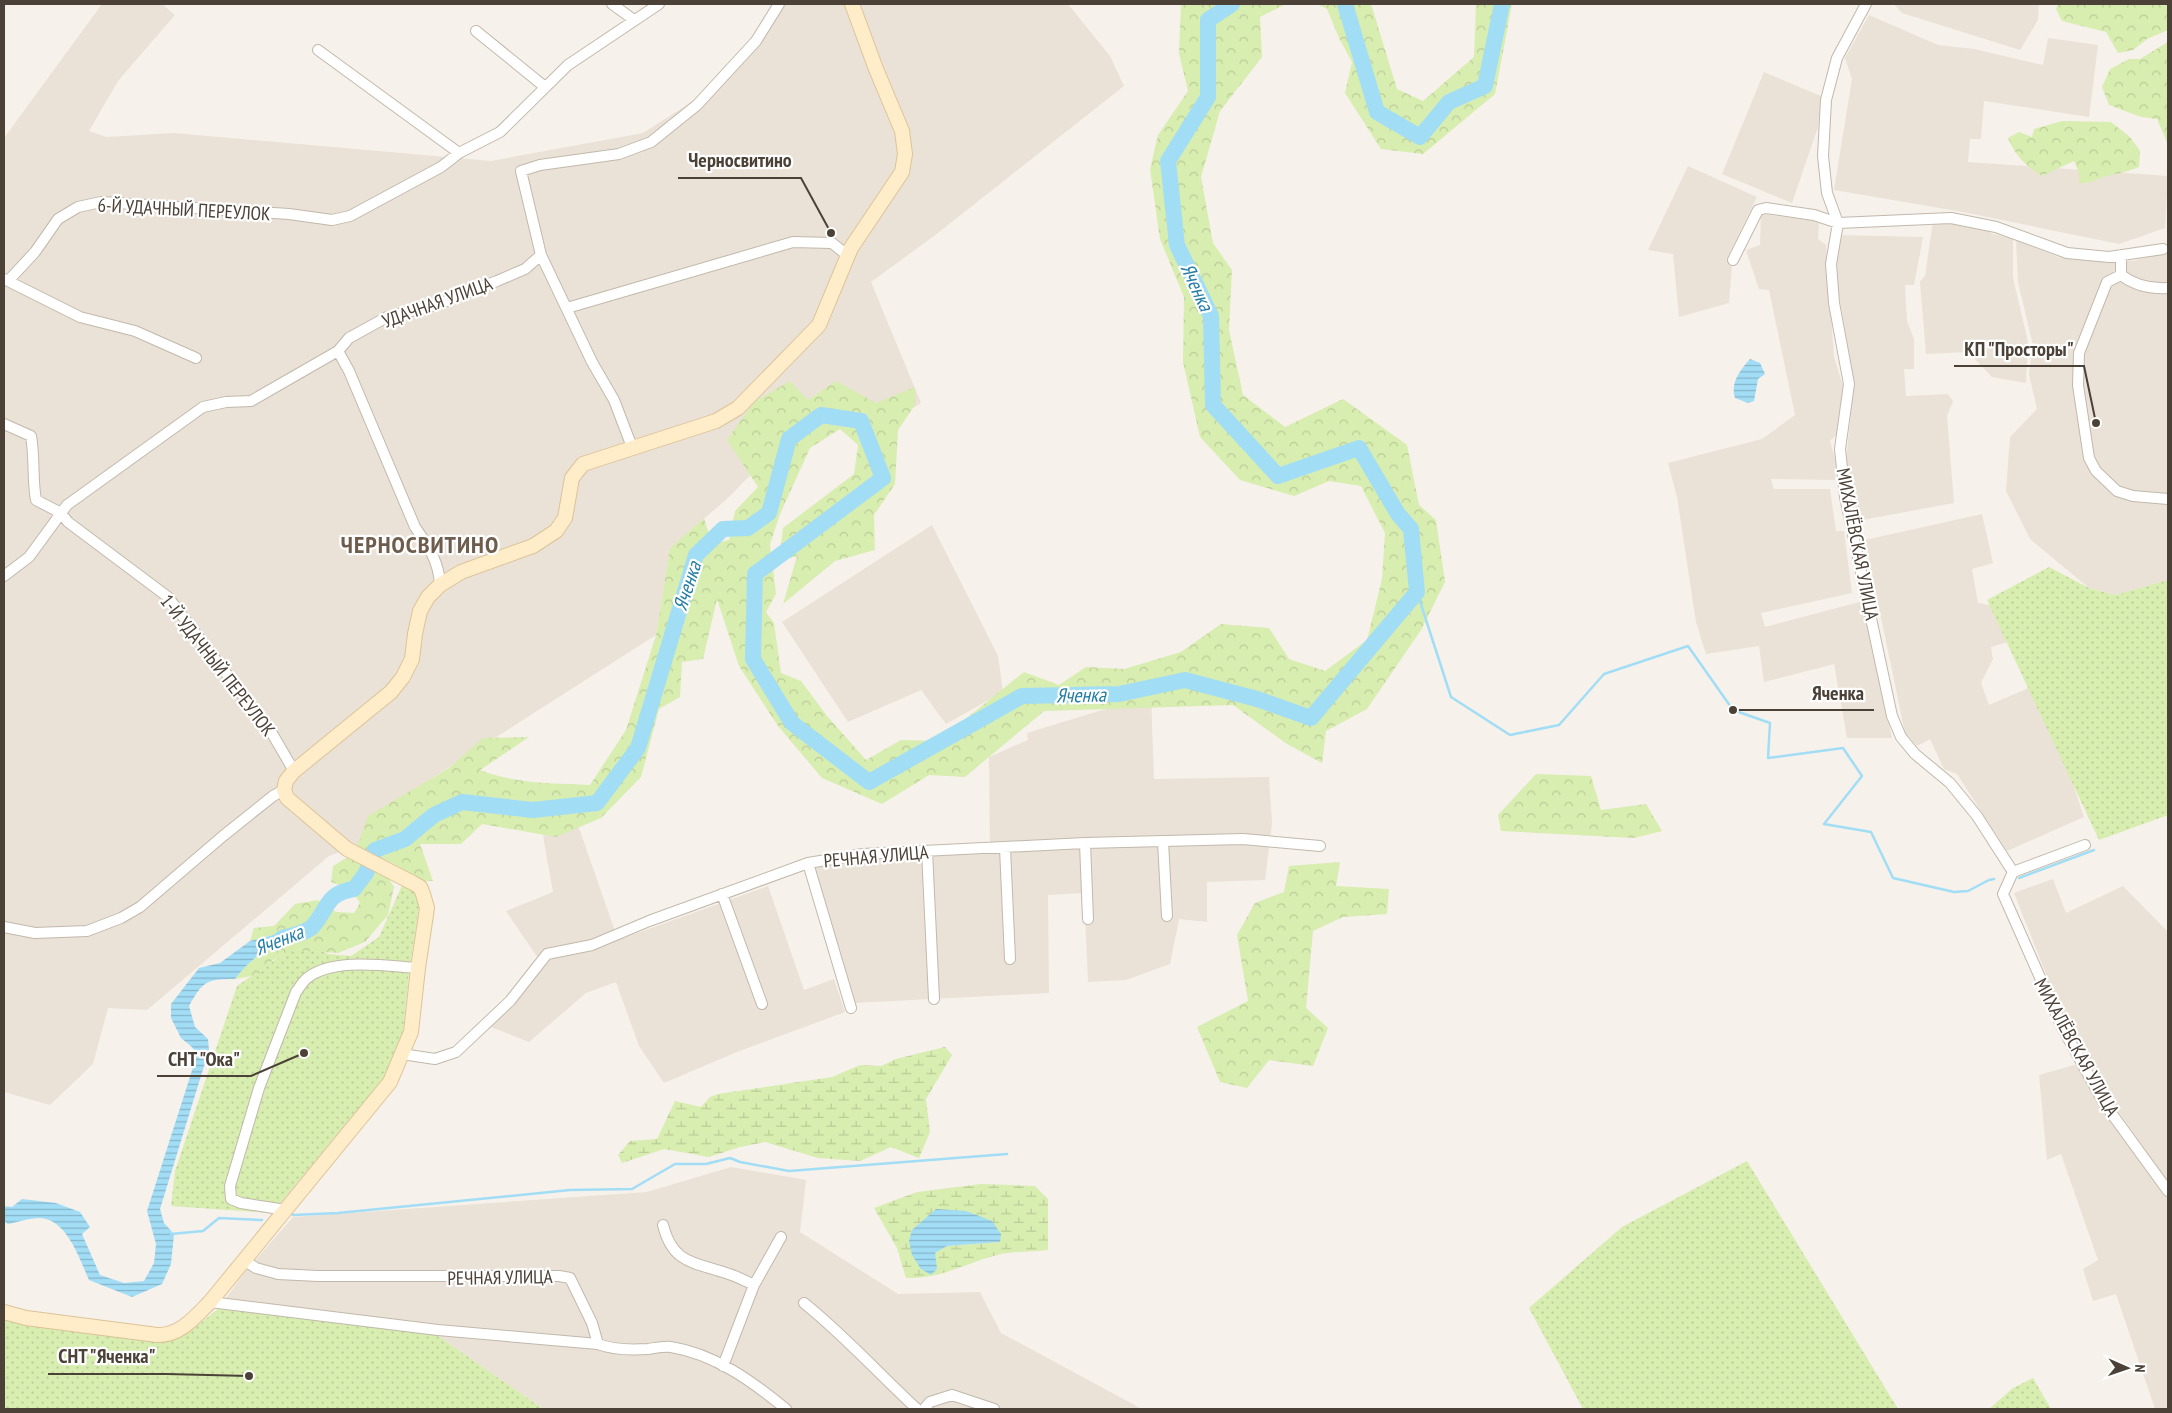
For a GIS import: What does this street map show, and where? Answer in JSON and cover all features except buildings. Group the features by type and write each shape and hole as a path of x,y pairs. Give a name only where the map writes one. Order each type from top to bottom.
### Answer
{"street":[{"path":"612,4 634,20"},
{"path":"318,50 459,153 500,132 568,65 659,4"},
{"path":"632,447 614,400 592,362 540,255 521,171 540,165 619,154 651,142 697,105 756,41 779,4"},
{"path":"4,1312 26,1318 165,1335 174,1333 191,1321 210,1302 390,1082 411,1032 427,908 420,887 395,872 347,849 287,798 284,790 286,780 294,770 391,692 403,677 412,659 420,611 428,597 440,585 461,572 533,546 556,530 565,518 572,478 582,464 716,421 738,408 820,325 847,256 902,172 905,154 902,131 852,4"},
{"name":"МИХАЛЁВСКАЯ УЛИЦА","path":"1866,4 1838,58 1826,100 1823,156 1827,192 1838,223 1831,264 1834,303 1849,384 1840,449 1845,497 1892,716 1901,737 1916,754 1950,783 1977,816 2013,872 2003,894 2062,1027 2104,1103 2168,1191"},
{"path":"476,31 545,87"},
{"name":"6-Й УДАЧНЫЙ ПЕРЕУЛОК","path":"6,280 35,252 58,219 78,207 101,202 289,214 332,220 350,216 441,167 459,153"},
{"path":"1733,260 1758,210 1766,208 1814,215 1838,223 1950,218 1996,227 2067,253 2109,257 2163,249"},
{"path":"567,308 793,242 832,243 847,256"},
{"name":"УДАЧНАЯ УЛИЦА","path":"4,576 29,557 67,505 203,407 226,402 250,401 338,351 349,338 387,317 436,304 496,281 525,269 540,255"},
{"path":"2121,255 2121,274"},
{"path":"2121,274 2139,286 2168,288"},
{"path":"2121,274 2107,282 2079,353 2078,385 2089,458 2096,471 2117,491 2133,496 2168,499"},
{"path":"6,280 80,317 135,332 196,358"},
{"path":"338,351 414,527 429,548 439,569 440,585"},
{"name":"1-Й УДАЧНЫЙ ПЕРЕУЛОК","path":"4,424 31,436 34,458 32,482 36,500 61,513 68,522 168,597 273,735 294,770"},
{"path":"4,927 35,932 87,931 121,918 140,907 223,836 273,796 284,790"},
{"name":"РЕЧНАЯ УЛИЦА","path":"402,1054 435,1059 456,1052 510,1001 547,954 592,944 649,921 808,863 863,854 1085,843 1243,840 1320,846"},
{"path":"1163,842 1167,916"},
{"path":"1085,843 1088,919"},
{"path":"2013,872 2085,845"},
{"path":"1005,848 1010,959"},
{"path":"927,851 934,999"},
{"path":"808,863 851,1008"},
{"path":"722,894 762,1004"},
{"path":"286,1210 242,1203 231,1199 230,1186 259,1088 296,992 306,979 326,969 344,965 418,968"},
{"path":"663,1225 668,1242 691,1264 730,1274 754,1285"},
{"path":"723,1366 754,1285 781,1237"},
{"name":"РЕЧНАЯ УЛИЦА","path":"244,1261 256,1268 278,1274 318,1276 559,1276 570,1278 592,1322 598,1344"},
{"path":"210,1302 438,1330 598,1344 608,1348 645,1349 670,1346 693,1353 723,1366 754,1384 786,1409"},
{"path":"804,1303 834,1327 860,1355 917,1409"},
{"path":"924,1409 930,1402 952,1395 994,1409"}],"shaded area":[{"path":"102,4 162,4 175,15 118,81 89,131 107,137 174,133 491,161 643,133 726,80 780,4 1068,4 1110,56 1124,86 934,236 871,282 921,403 891,421 834,389 728,498 670,548 656,635 401,798 359,845 329,856 147,1010 108,1008 93,1064 50,1105 4,1092 4,138"},
{"path":"1894,4 2039,4 2038,20 2020,50 1902,13"},
{"path":"1869,15 1938,45 1974,49 2043,65 2048,38 2098,45 2089,117 1984,101 1981,139 1970,139 1968,162 2168,176 2165,228 2119,244 1963,212 1834,190 1852,79 1845,58"},
{"path":"1764,72 1821,96 1818,127 1792,203 1722,174"},
{"path":"1688,166 1757,197 1726,260 1732,265 1729,303 1679,317 1673,254 1648,250"},
{"path":"1761,214 1819,221 1818,239 1826,245 1834,357 1843,386 1839,432 1830,441 1836,462 1835,480 1771,479 1774,489 1830,489 1836,531 1844,531 1852,593 1761,613 1765,627 1863,601 1892,738 1847,738 1834,664 1764,682 1759,646 1706,654 1696,622 1677,497 1668,463 1762,439 1795,415 1769,290 1759,289 1746,250 1760,245"},
{"path":"1933,221 1990,228 1990,233 2013,239 2013,278 2028,342 2026,383 1992,377 1968,352 1926,354 1920,281 1925,276"},
{"path":"1838,235 1923,237 1914,285 1905,285 1907,321 1914,339 1914,369 1904,369 1906,396 1948,394 1953,401 1947,416 1954,503 1857,521 1846,461 1854,384 1837,283"},
{"path":"2016,240 2061,258 2133,261 2165,253 2168,250 2168,580 2115,595 2089,588 2030,539 2006,491 2010,437 2037,409 2029,374 2033,345 2018,282"},
{"path":"1982,514 1993,563 1972,569 1978,603 1998,607 2011,641 1991,647 1993,659 1981,683 1989,705 2031,687 2065,760 2084,817 2007,851 1957,774 1944,769 1930,739 1917,746 1905,733 1865,540"},
{"path":"932,525 998,656 1003,692 946,724 921,690 848,722 782,622"},
{"path":"1151,695 1154,779 1269,777 1272,823 1265,880 1207,882 1207,922 1179,919 1170,964 1126,980 1088,982 1084,893 1048,895 1049,993 854,1003 813,866 990,847 989,757 1028,740 1027,733"},
{"path":"577,822 618,940 768,886 804,990 834,979 845,1012 737,1052 664,1083 639,1046 616,982 586,993 529,1042 491,1027 544,967 506,911 553,892 543,836"},
{"path":"2053,879 2066,913 2123,886 2168,932 2168,1182 2111,1101 2065,1022 2014,893"},
{"path":"2078,1064 2116,1125 2168,1199 2168,1409 2155,1409 2116,1294 2093,1301 2083,1269 2098,1260 2061,1154 2047,1160 2039,1075"},
{"path":"731,1167 806,1180 800,1232 898,1294 980,1292 1001,1333 1142,1409 543,1409 434,1333 219,1308 245,1272 293,1217 647,1192"}],"green space":[{"path":"1181,4 1286,4 1260,17 1262,57 1220,111 1201,177 1213,243 1232,270 1229,330 1243,395 1285,427 1343,399 1407,445 1419,505 1436,520 1445,582 1421,630 1367,709 1326,731 1322,763 1287,744 1233,705 1044,711 965,777 929,775 882,804 822,778 778,726 739,666 717,599 703,659 682,662 680,697 659,709 641,777 601,818 556,837 482,824 461,844 420,844 433,881 423,881 394,864 357,847 368,816 449,768 483,738 529,737 480,770 493,775 520,780 590,785 626,730 656,635 670,548 704,518 712,544 729,540 735,511 758,487 727,440 754,402 790,381 808,400 836,381 876,403 915,387 915,405 898,430 895,484 874,515 875,550 835,561 783,604 797,556 779,561 783,528 854,474 858,445 840,429 810,448 780,514 770,544 776,594 766,612 774,623 781,673 801,681 827,716 866,760 901,740 938,741 1024,672 1059,685 1086,667 1124,669 1181,652 1221,624 1269,628 1289,659 1325,671 1367,640 1382,579 1385,533 1361,486 1329,481 1294,496 1240,480 1200,437 1183,362 1184,297 1160,239 1150,169 1158,135 1188,91 1179,53"},
{"path":"1317,4 1371,4 1397,89 1423,101 1474,57 1476,4 1512,4 1495,94 1423,154 1381,149 1345,93 1352,62 1339,38 1327,9"},
{"path":"2058,4 2168,4 2168,30 2147,39 2133,50 2118,53 2106,32 2062,21 2056,9"},
{"path":"2168,42 2168,145 2157,119 2141,117 2109,105 2102,87 2110,69 2129,59 2140,59"},
{"path":"2062,121 2111,122 2130,137 2140,151 2139,167 2092,182 2079,183 2079,173 2074,161 2042,176 2021,160 2008,138 2019,132 2032,137 2034,129"},
{"path":"2049,567 2089,588 2115,595 2168,580 2168,815 2099,840 1987,600"},
{"path":"1536,774 1591,776 1601,810 1646,804 1662,831 1634,838 1501,831 1498,815"},
{"path":"348,857 389,879 394,887 388,915 365,942 338,953 293,950 273,960 258,975 235,979 260,954 295,938 303,931 306,926 250,941 254,928 274,926 295,904 318,900 336,912 354,913 360,903 351,889 331,882 333,866"},
{"path":"1340,862 1336,886 1389,889 1387,914 1343,917 1313,931 1306,1008 1328,1028 1313,1066 1269,1060 1247,1088 1220,1082 1197,1027 1248,1001 1237,935 1255,903 1284,892 1289,866"},
{"path":"404,881 420,900 409,972 403,1032 386,1075 272,1213 171,1206 175,1171 237,986 304,940 328,954 351,956 379,937"},
{"path":"945,1047 952,1055 926,1099 930,1132 919,1158 891,1147 860,1161 818,1158 765,1142 740,1147 709,1157 664,1149 622,1163 618,1155 630,1141 657,1139 675,1101 701,1107 710,1097 718,1094 832,1077 860,1065 881,1066 896,1059"},
{"path":"1747,1161 1898,1409 1583,1409 1529,1308 1622,1227"},
{"path":"981,1184 1035,1186 1048,1199 1048,1250 1001,1254 932,1276 906,1278 897,1248 874,1208 917,1192","holes":["966,1211 999,1242 947,1246 935,1253"]},
{"path":"219,1308 434,1333 543,1409 4,1409 4,1317 26,1324 161,1343 191,1331"},
{"path":"2033,1378 2051,1409 1989,1409 2013,1388"}],"water":[{"path":"1750,359 1760,363 1765,374 1758,379 1754,401 1748,403 1735,398 1734,387 1740,372"},
{"path":"307,926 295,938 271,948 256,957 235,979 206,983 198,991 189,1006 195,1027 208,1039 209,1050 160,1209 164,1223 174,1234 171,1264 162,1284 132,1297 89,1280 77,1252 58,1225 40,1218 8,1224 4,1221 4,1206 12,1207 22,1199 56,1203 80,1212 90,1227 82,1234 100,1275 124,1283 144,1281 154,1263 156,1244 147,1211 197,1055 192,1047 181,1038 171,1018 171,1004 199,968 220,963 250,941"},
{"path":"936,1209 966,1211 992,1221 1001,1234 1000,1242 947,1246 935,1253 937,1269 931,1275 921,1269 912,1255 909,1241 912,1230"}],"waterway":[{"name":"Яченка","path":"282,938 298,934 312,927 332,898 344,891 354,889 366,873 375,850 405,839 434,815 462,802 533,810 597,803 638,748 696,555 723,529 748,528 769,513 789,439 821,415 861,421 883,478 755,574 753,659 792,723 869,782 1022,696 1119,694 1185,680 1257,699 1311,718 1417,592 1411,529 1398,514 1359,448 1278,476 1213,405 1211,316 1177,245 1168,161 1208,97 1208,20 1232,4"},
{"name":"Яченка","path":"1345,4 1377,112 1420,137 1449,102 1485,86 1502,4"},
{"name":"Яченка","path":"1417,592 1451,697 1510,735 1559,725 1604,674 1688,646 1733,710 1770,723 1768,758 1843,748 1862,776 1824,824 1871,832 1893,878 1954,892 1968,891 1994,879"},
{"path":"2019,878 2094,850"},
{"path":"289,1213 294,1215 338,1213 570,1190 632,1189 675,1164 706,1164 730,1158 740,1162 789,1171 1007,1154"},
{"path":"171,1234 203,1231 219,1218 262,1220"}],"place":[{"name":"Черносвитино","path":"831,233"},
{"name":"КП \"Просторы\"","path":"2096,423"},
{"name":"Яченка","path":"1733,710"},
{"name":"СНТ \"Ока\"","path":"304,1053"},
{"name":"СНТ \"Яченка\"","path":"249,1376"}],"district":[{"name":"ЧЕРНОСВИТИНО","path":"420,544"}]}
